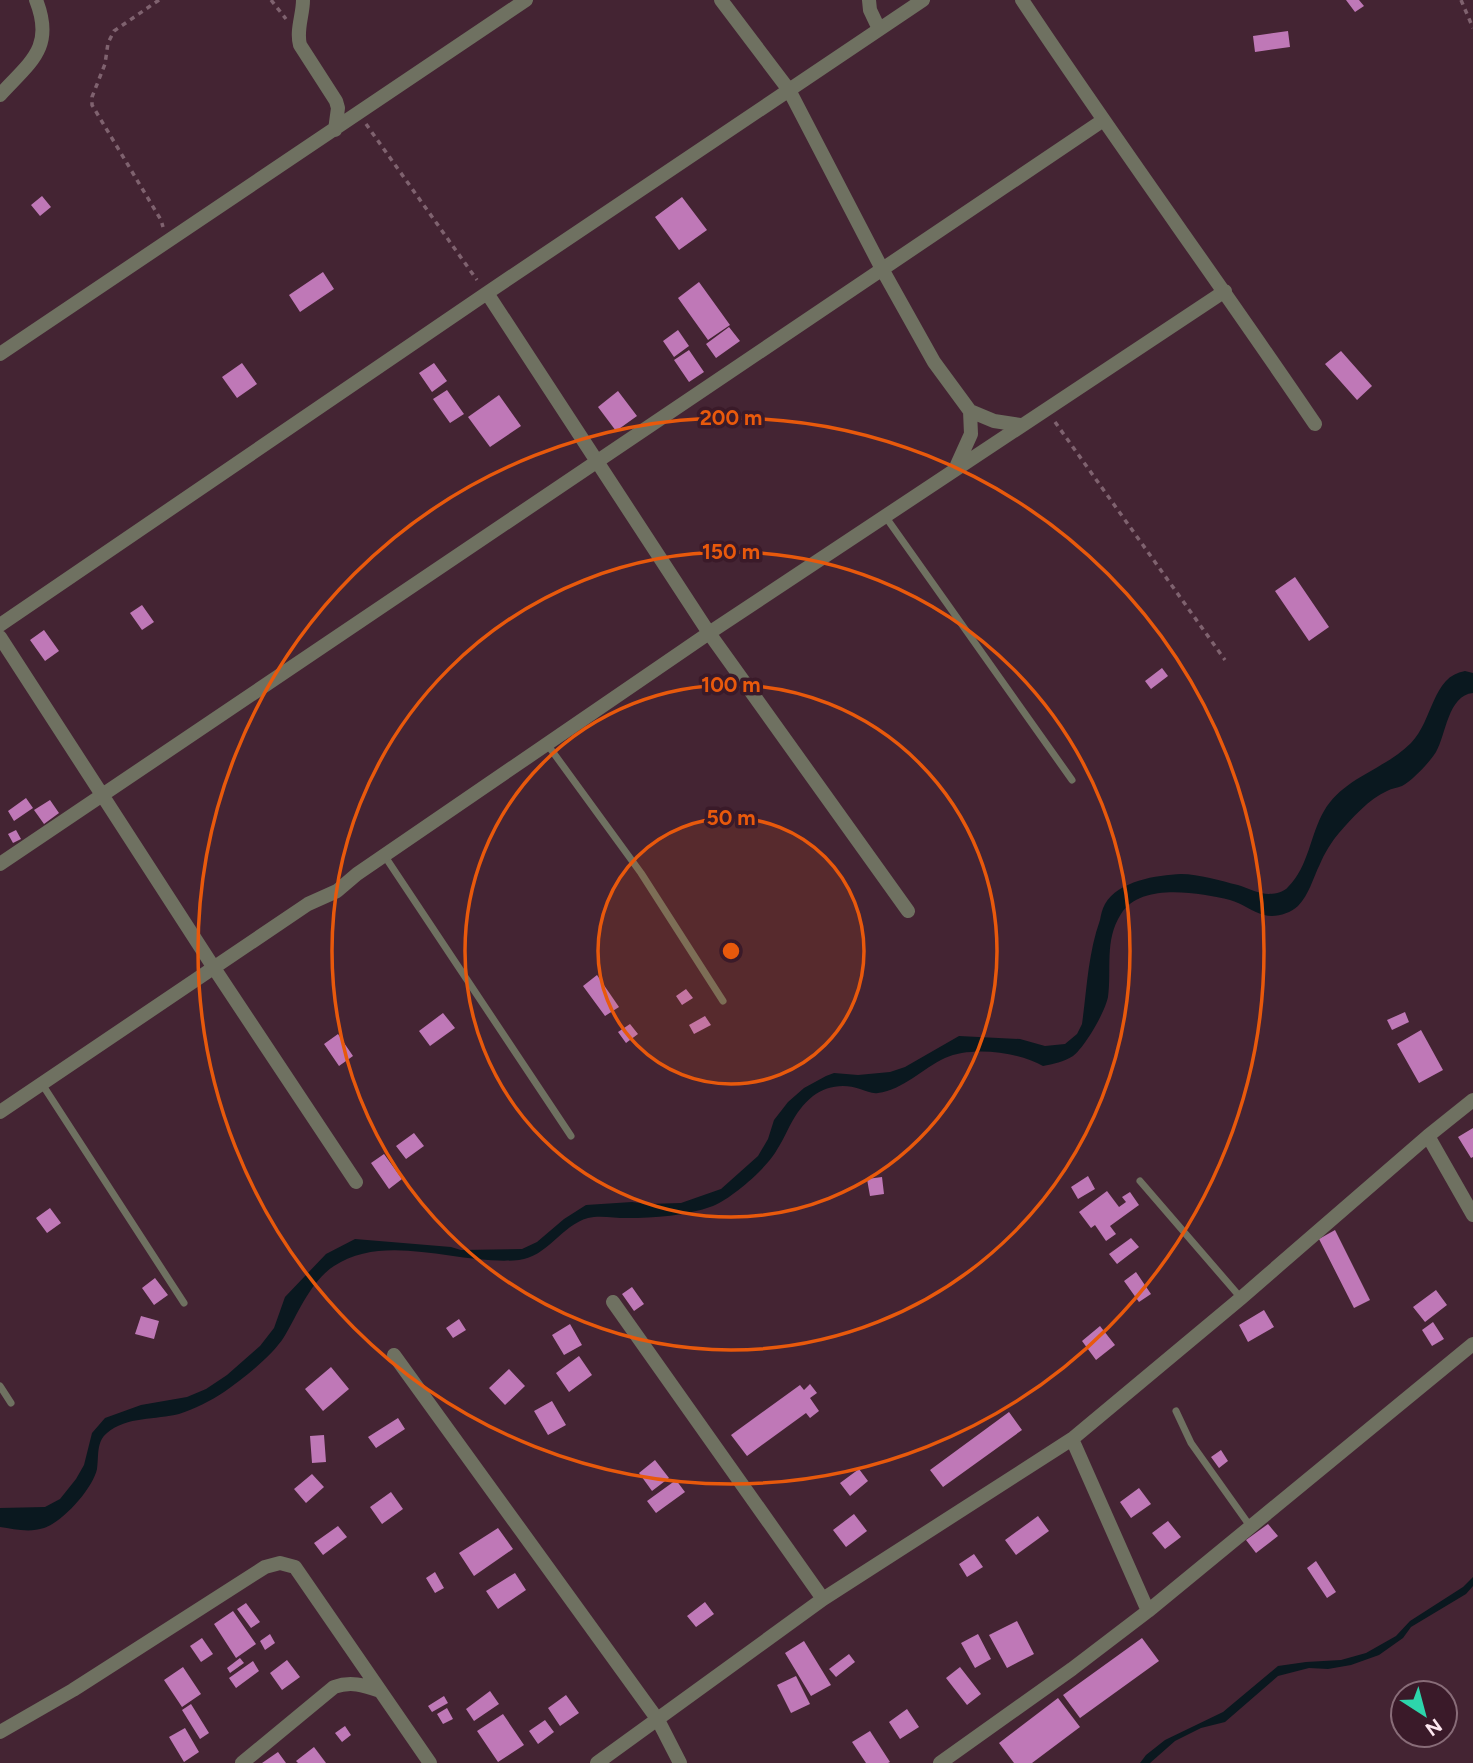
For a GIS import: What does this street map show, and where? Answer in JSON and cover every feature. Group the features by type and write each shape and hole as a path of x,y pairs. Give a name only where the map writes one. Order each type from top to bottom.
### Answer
{"street":[{"path":"0,95 39,50 44,31 36,0"},
{"path":"303,0 302,22 298,34 300,45 336,101 338,108 335,130"},
{"path":"0,354 526,0"},
{"path":"721,0 789,90 922,342 970,411 971,435 955,468"},
{"path":"869,0 870,10 879,29"},
{"path":"0,625 923,0"},
{"path":"1022,0 1102,121 1225,291 1315,424"},
{"path":"0,864 1102,121"},
{"path":"0,1112 308,904 337,891 384,855 709,633 1225,291"},
{"path":"487,293 595,463 709,633 908,912"},
{"path":"970,411 994,421 1020,425"},
{"path":"0,637 356,1182"},
{"path":"597,1763 823,1599 1072,1438 1473,1100"},
{"path":"1428,1136 1473,1215"},
{"path":"612,1302 823,1599"},
{"path":"940,1763 1148,1611 1473,1344"},
{"path":"394,1355 659,1720 680,1763"},
{"path":"1072,1438 1148,1611"},
{"path":"0,1732 73,1690 265,1567 281,1563 295,1567 430,1763"},
{"path":"242,1763 334,1688 345,1683 380,1691"}],"lane":[{"path":"885,515 1072,780"},
{"path":"547,744 641,873 723,1001"},
{"path":"384,855 571,1136"},
{"path":"42,1084 184,1303"},
{"path":"1140,1181 1241,1298"},
{"path":"0,1386 11,1403"},
{"path":"1176,1411 1191,1443 1250,1527"}],"path":[{"path":"159,0 114,31 92,97 92,105 161,220 163,230 159,246"},
{"path":"1461,0 1473,28"},
{"path":"358,114 487,293"},
{"path":"1046,409 1225,660"}],"shaded area":[{"path":"1465,671 1473,673 1473,693 1465,695 1453,708 1433,757 1402,786 1374,799 1349,821 1328,848 1305,897 1294,909 1282,915 1268,916 1230,900 1171,892 1142,897 1130,904 1121,914 1112,934 1106,1003 1089,1037 1070,1058 1043,1066 1008,1054 968,1052 945,1058 887,1091 874,1093 842,1086 824,1090 813,1096 800,1109 775,1153 763,1167 721,1202 670,1216 588,1218 570,1227 529,1258 496,1261 400,1250 355,1256 334,1266 318,1280 279,1344 257,1367 232,1387 185,1412 133,1421 107,1433 100,1445 97,1469 90,1485 60,1519 52,1525 33,1530 0,1527 0,1508 45,1507 60,1499 84,1465 92,1433 105,1418 141,1405 187,1397 206,1389 227,1375 260,1346 274,1328 285,1297 326,1254 355,1239 461,1250 522,1249 537,1242 586,1205 681,1203 721,1189 758,1156 768,1139 774,1120 788,1102 804,1088 826,1076 834,1073 858,1075 890,1072 905,1067 959,1036 1020,1039 1045,1046 1065,1044 1077,1034 1082,1024 1093,946 1103,908 1111,896 1139,881 1181,874 1210,878 1265,894 1284,890 1301,870 1319,820 1332,799 1411,743 1424,723 1439,690 1454,675"},
{"path":"1473,1577 1473,1586 1466,1594 1411,1627 1403,1638 1379,1655 1351,1665 1328,1669 1309,1668 1278,1676 1225,1722 1201,1728 1175,1741 1150,1763 1140,1763 1165,1740 1223,1712 1278,1666 1341,1660 1366,1653 1396,1636 1410,1621 1463,1587"}],"building":[{"path":"1346,0 1359,0 1364,6 1355,12"},
{"path":"1288,31 1290,47 1255,52 1253,36"},
{"path":"42,196 51,207 40,216 31,205"},
{"path":"682,197 707,230 679,250 655,217"},
{"path":"323,272 334,289 300,312 289,295"},
{"path":"699,282 730,325 708,340 678,298"},
{"path":"729,327 740,341 716,358 706,344"},
{"path":"678,330 689,346 674,357 663,341"},
{"path":"689,350 704,372 689,382 674,360"},
{"path":"1341,351 1372,386 1357,400 1325,364"},
{"path":"242,363 257,384 237,398 222,377"},
{"path":"434,363 447,381 432,392 419,373"},
{"path":"447,390 464,414 450,423 433,399"},
{"path":"618,391 637,416 616,431 598,407"},
{"path":"499,395 521,426 490,447 468,417"},
{"path":"1295,577 1329,627 1309,641 1275,591"},
{"path":"142,605 154,622 142,630 130,613"},
{"path":"44,630 59,651 45,661 30,640"},
{"path":"1162,668 1168,676 1151,689 1145,681"},
{"path":"26,798 33,808 14,821 8,811"},
{"path":"50,800 59,813 44,824 34,810"},
{"path":"16,830 21,839 13,843 8,834"},
{"path":"597,975 619,1007 605,1016 583,986"},
{"path":"686,989 693,998 682,1005 676,996"},
{"path":"1405,1012 1409,1022 1392,1030 1387,1020"},
{"path":"443,1013 455,1028 430,1046 419,1031"},
{"path":"705,1016 711,1025 694,1034 689,1025"},
{"path":"630,1024 638,1034 626,1043 618,1032"},
{"path":"1421,1030 1443,1070 1419,1083 1397,1044"},
{"path":"338,1034 353,1056 339,1066 324,1044"},
{"path":"1473,1128 1473,1157 1471,1158 1458,1137"},
{"path":"414,1133 424,1146 406,1159 396,1146"},
{"path":"384,1154 402,1179 389,1189 371,1163"},
{"path":"1088,1176 1095,1189 1078,1199 1071,1187"},
{"path":"882,1177 884,1194 870,1196 867,1179"},
{"path":"1107,1191 1119,1207 1126,1202 1122,1197 1130,1192 1139,1205 1110,1226 1116,1234 1106,1241 1095,1225 1091,1228 1079,1212"},
{"path":"50,1208 61,1223 47,1233 36,1218"},
{"path":"1335,1230 1370,1300 1354,1308 1319,1239"},
{"path":"1131,1238 1139,1247 1117,1264 1109,1254"},
{"path":"1136,1272 1151,1294 1139,1302 1124,1281"},
{"path":"155,1278 168,1295 154,1305 142,1288"},
{"path":"632,1287 644,1304 634,1311 622,1294"},
{"path":"1436,1290 1447,1305 1425,1322 1413,1307"},
{"path":"1264,1310 1274,1327 1248,1342 1239,1325"},
{"path":"141,1316 159,1321 154,1339 135,1334"},
{"path":"459,1319 466,1330 453,1338 446,1328"},
{"path":"1433,1322 1444,1339 1432,1346 1422,1330"},
{"path":"570,1324 582,1345 564,1355 552,1335"},
{"path":"1100,1326 1115,1345 1096,1360 1082,1341"},
{"path":"579,1356 592,1375 569,1392 556,1373"},
{"path":"331,1367 349,1389 323,1411 305,1389"},
{"path":"509,1369 525,1386 505,1405 489,1388"},
{"path":"810,1384 817,1393 810,1398 819,1411 810,1418 806,1413 747,1456 731,1435 800,1385 804,1390"},
{"path":"552,1401 566,1425 548,1435 534,1411"},
{"path":"1009,1412 1022,1430 943,1487 930,1470"},
{"path":"398,1418 405,1429 376,1448 368,1437"},
{"path":"324,1435 326,1462 312,1463 310,1436"},
{"path":"1221,1450 1228,1461 1219,1468 1211,1457"},
{"path":"655,1460 669,1478 652,1491 639,1473"},
{"path":"859,1469 868,1481 850,1496 840,1483"},
{"path":"312,1474 324,1487 306,1503 294,1489"},
{"path":"676,1480 685,1492 656,1513 647,1501"},
{"path":"1139,1488 1151,1504 1131,1518 1120,1502"},
{"path":"391,1492 403,1509 382,1524 370,1507"},
{"path":"854,1514 867,1531 846,1547 833,1530"},
{"path":"1038,1516 1049,1531 1016,1555 1005,1540"},
{"path":"1168,1521 1181,1537 1165,1549 1152,1533"},
{"path":"1268,1524 1278,1536 1256,1553 1246,1540"},
{"path":"338,1526 347,1537 323,1555 314,1543"},
{"path":"498,1528 513,1549 474,1576 459,1553"},
{"path":"974,1554 983,1567 967,1577 959,1564"},
{"path":"1316,1561 1336,1592 1327,1598 1307,1568"},
{"path":"435,1572 444,1588 435,1593 426,1578"},
{"path":"515,1573 526,1590 498,1609 486,1591"},
{"path":"705,1602 714,1614 696,1627 687,1616"},
{"path":"246,1603 260,1622 251,1628 237,1609"},
{"path":"233,1611 256,1644 236,1658 214,1624"},
{"path":"1017,1621 1034,1654 1007,1668 989,1635"},
{"path":"270,1634 275,1643 265,1650 260,1641"},
{"path":"978,1634 991,1659 975,1668 961,1643"},
{"path":"202,1638 213,1654 201,1662 190,1646"},
{"path":"1142,1638 1159,1661 1080,1718 1063,1695"},
{"path":"804,1641 831,1685 811,1696 785,1653"},
{"path":"849,1654 855,1662 836,1677 829,1669"},
{"path":"240,1658 244,1663 230,1673 227,1668"},
{"path":"287,1660 300,1677 282,1690 270,1673"},
{"path":"253,1661 259,1671 236,1688 229,1678"},
{"path":"183,1667 201,1694 182,1707 164,1680"},
{"path":"960,1667 981,1694 967,1705 946,1678"},
{"path":"796,1676 810,1704 791,1713 777,1685"},
{"path":"490,1691 499,1704 474,1721 466,1709"},
{"path":"566,1695 579,1713 560,1726 548,1708"},
{"path":"444,1696 448,1703 432,1712 428,1706"},
{"path":"1058,1698 1080,1727 1032,1763 1014,1763 999,1743"},
{"path":"191,1704 209,1733 200,1739 182,1710"},
{"path":"447,1708 453,1719 443,1724 437,1714"},
{"path":"907,1709 919,1727 900,1739 889,1722"},
{"path":"503,1714 524,1745 498,1762 477,1731"},
{"path":"545,1720 554,1732 538,1744 529,1731"},
{"path":"345,1726 351,1735 342,1742 335,1733"},
{"path":"185,1728 199,1752 184,1762 169,1737"},
{"path":"870,1731 890,1762 866,1763 852,1742"},
{"path":"314,1747 326,1763 296,1761"},
{"path":"278,1752 286,1763 262,1763"}]}
